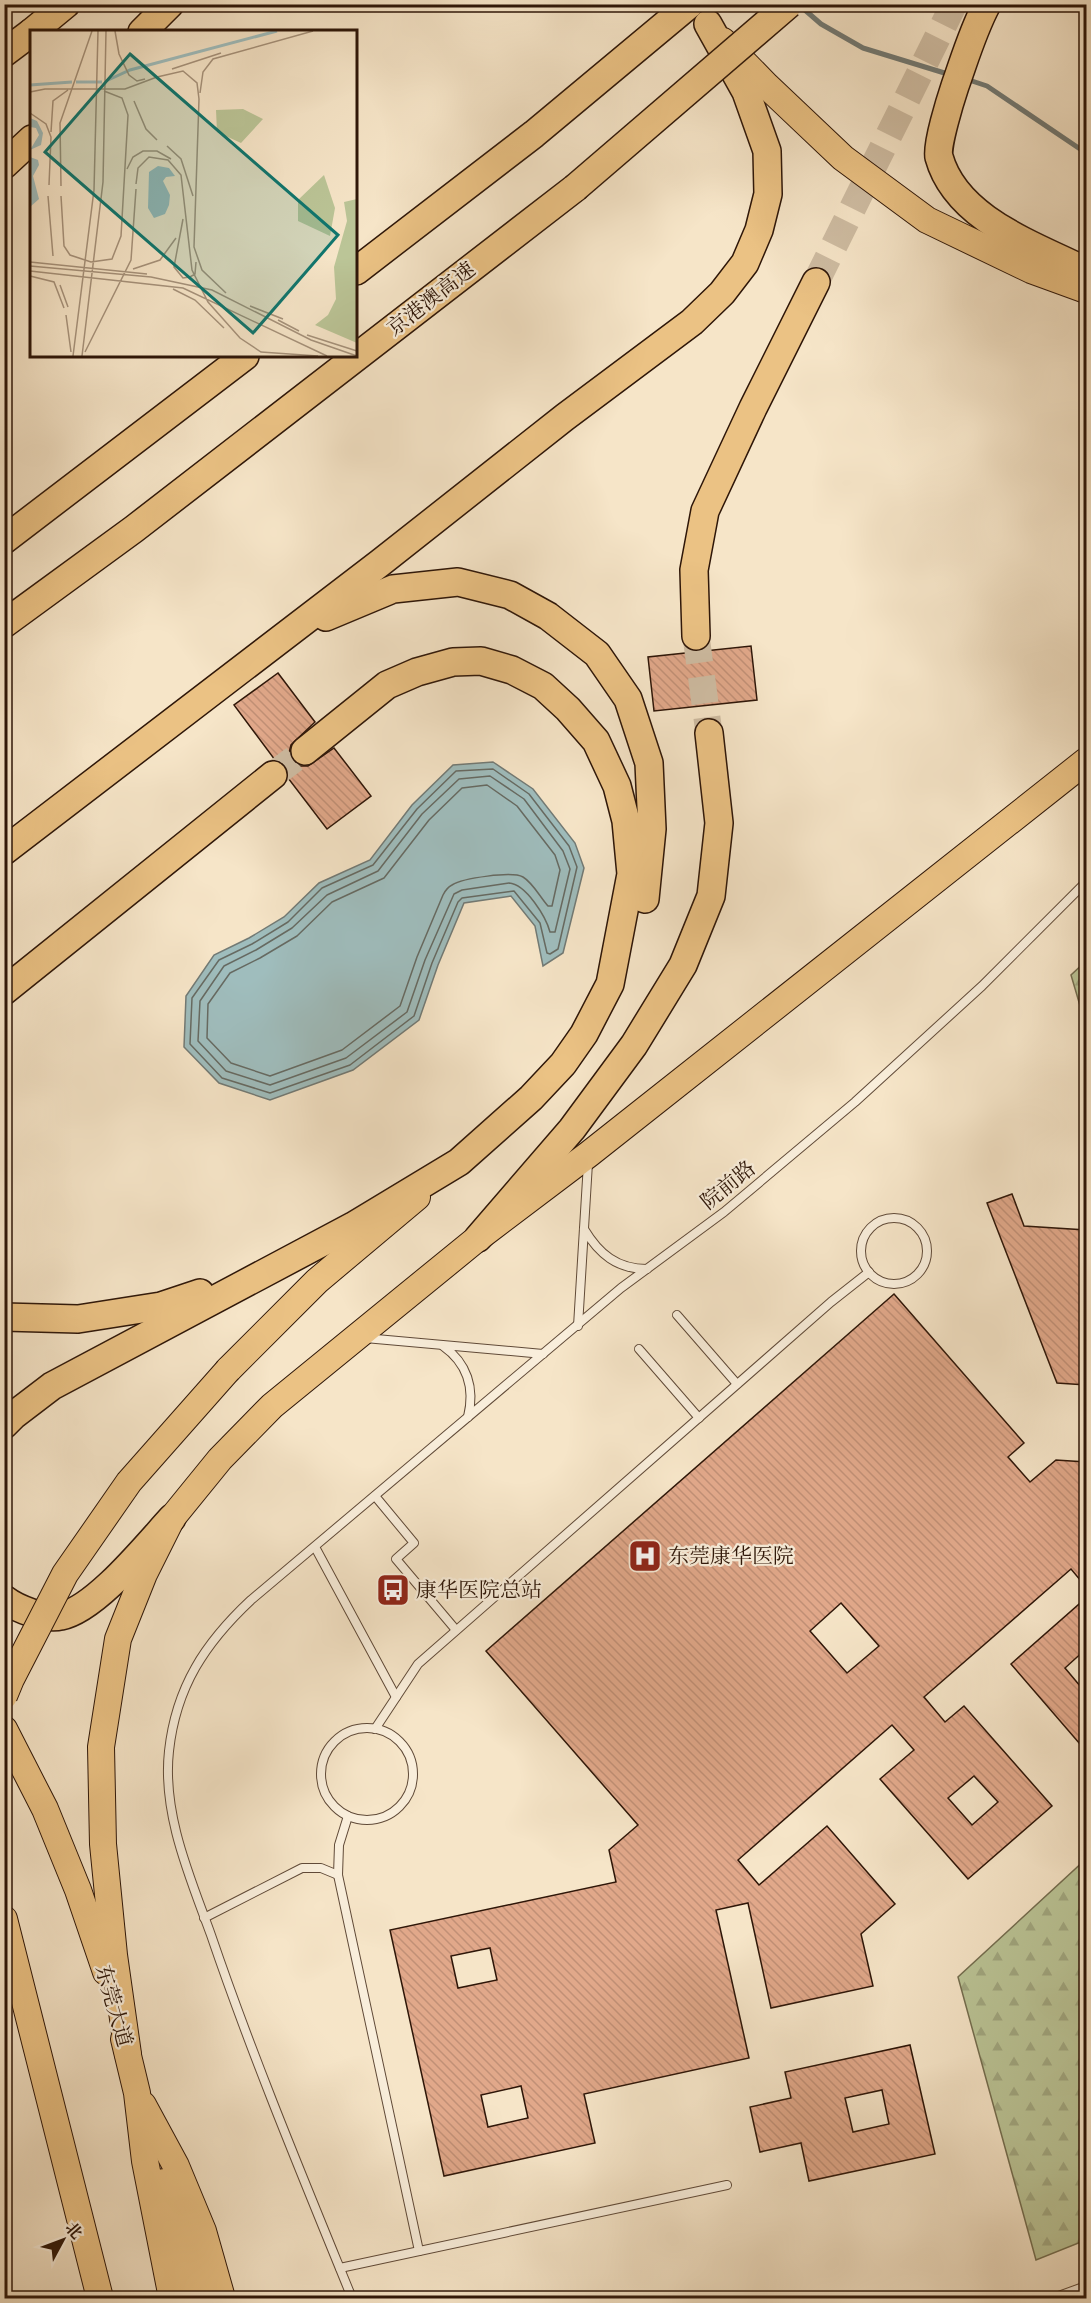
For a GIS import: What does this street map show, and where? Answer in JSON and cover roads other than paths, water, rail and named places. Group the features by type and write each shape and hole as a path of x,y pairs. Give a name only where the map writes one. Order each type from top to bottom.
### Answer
{"highway":[{"path":"34,30 66,4"},
{"path":"144,30 170,4"},
{"name":"京港澳高速","path":"357,357 575,188 789,4"},
{"path":"357,270 696,11"},
{"path":"696,11 766,86 843,158 927,220 1031,270 1086,290"},
{"path":"4,851 565,417 692,322 722,293 745,263 759,230 768,194 767,150 746,92 696,11"},
{"path":"982,14 949,104 938,155 957,194 993,225 1086,271"},
{"path":"4,53 30,34"},
{"path":"4,165 30,141"},
{"path":"696,636 694,570 705,511 816,282"},
{"path":"4,540 244,357"},
{"name":"京港澳高速","path":"4,624 134,529 356,357"},
{"path":"4,1696 65,1574 129,1482 228,1371 317,1281 459,1162 531,1098 562,1064 584,1034 610,984 631,940 646,897 652,829 649,763 628,699 597,654 548,616 510,595 458,582 393,589 334,613 245,665"},
{"path":"305,751 387,685 417,672 453,662 481,661 512,670 543,686 568,709 596,741 617,786 626,820 631,874 610,984"},
{"path":"478,1238 579,1120 634,1046 683,965 711,896 719,823 709,733"},
{"path":"4,1599 28,1612 61,1617 93,1601 172,1518 220,1459 272,1406 478,1238 589,1154 1086,760"},
{"path":"4,991 273,775"},
{"path":"4,1425 52,1386 353,1226 459,1162"},
{"path":"4,1317 78,1319 161,1306 270,1270"},
{"path":"128,2054 114,1955 103,1844 101,1747 118,1639 144,1574 172,1518"},
{"name":"东莞大道","path":"4,1729 45,1809 78,1890 116,2004 137,2092 145,2161 172,2298"},
{"path":"4,1919 100,2298"},
{"path":"137,2092 158,2157 196,2298"},
{"path":"137,2092 181,2177 203,2230 222,2298"}],"lane":[{"name":"院前路","path":"352,2298 257,2065 204,1918 173,1823 168,1752 175,1717 186,1683 225,1624 543,1354 647,1269 724,1212 855,1102 982,986 1086,882"},
{"path":"578,1326 589,1154"},
{"path":"894,1217 911,1223 919,1229 927,1246 924,1264 919,1272 903,1282 894,1284 885,1283 869,1272 864,1264 861,1246 869,1229 884,1219 894,1217"},
{"path":"584,1229 597,1248 614,1262 636,1269 647,1269"},
{"path":"375,1729 418,1664 831,1302 869,1272"},
{"path":"677,1315 738,1384"},
{"path":"357,1337 543,1354"},
{"path":"442,1345 458,1359 468,1377 471,1397 468,1417"},
{"path":"639,1349 699,1418"},
{"path":"375,1496 414,1543 396,1559 456,1630"},
{"path":"315,1547 396,1697"},
{"path":"375,1729 395,1738 409,1755 413,1777 411,1788 399,1807 381,1818 370,1820 348,1816 331,1803 325,1793 321,1783 323,1761 334,1742 343,1735 353,1730 375,1729"},
{"path":"348,1816 339,1845 338,1875 419,2251"},
{"path":"204,1918 303,1868 321,1868 338,1875"},
{"path":"340,2268 727,2185"},
{"path":"1053,2298 1086,2286"}],"water":[{"path":"493,762 533,789 575,843 584,868 563,953 543,966 535,926 511,896 464,903 438,965 419,1020 353,1070 270,1100 219,1083 184,1047 186,996 214,955 284,917 319,883 370,860 412,805 453,765"}],"waterway":[{"path":"798,4 821,24 863,48 951,75"},
{"path":"966,79 987,86 1086,153"}],"tunnel":[{"path":"816,282 954,4"},
{"path":"696,636 709,733"},
{"path":"273,775 305,751"}],"place":[{"name":"东莞康华医院","path":"645,1556"},
{"name":"康华医院总站","path":"393,1590"}]}
